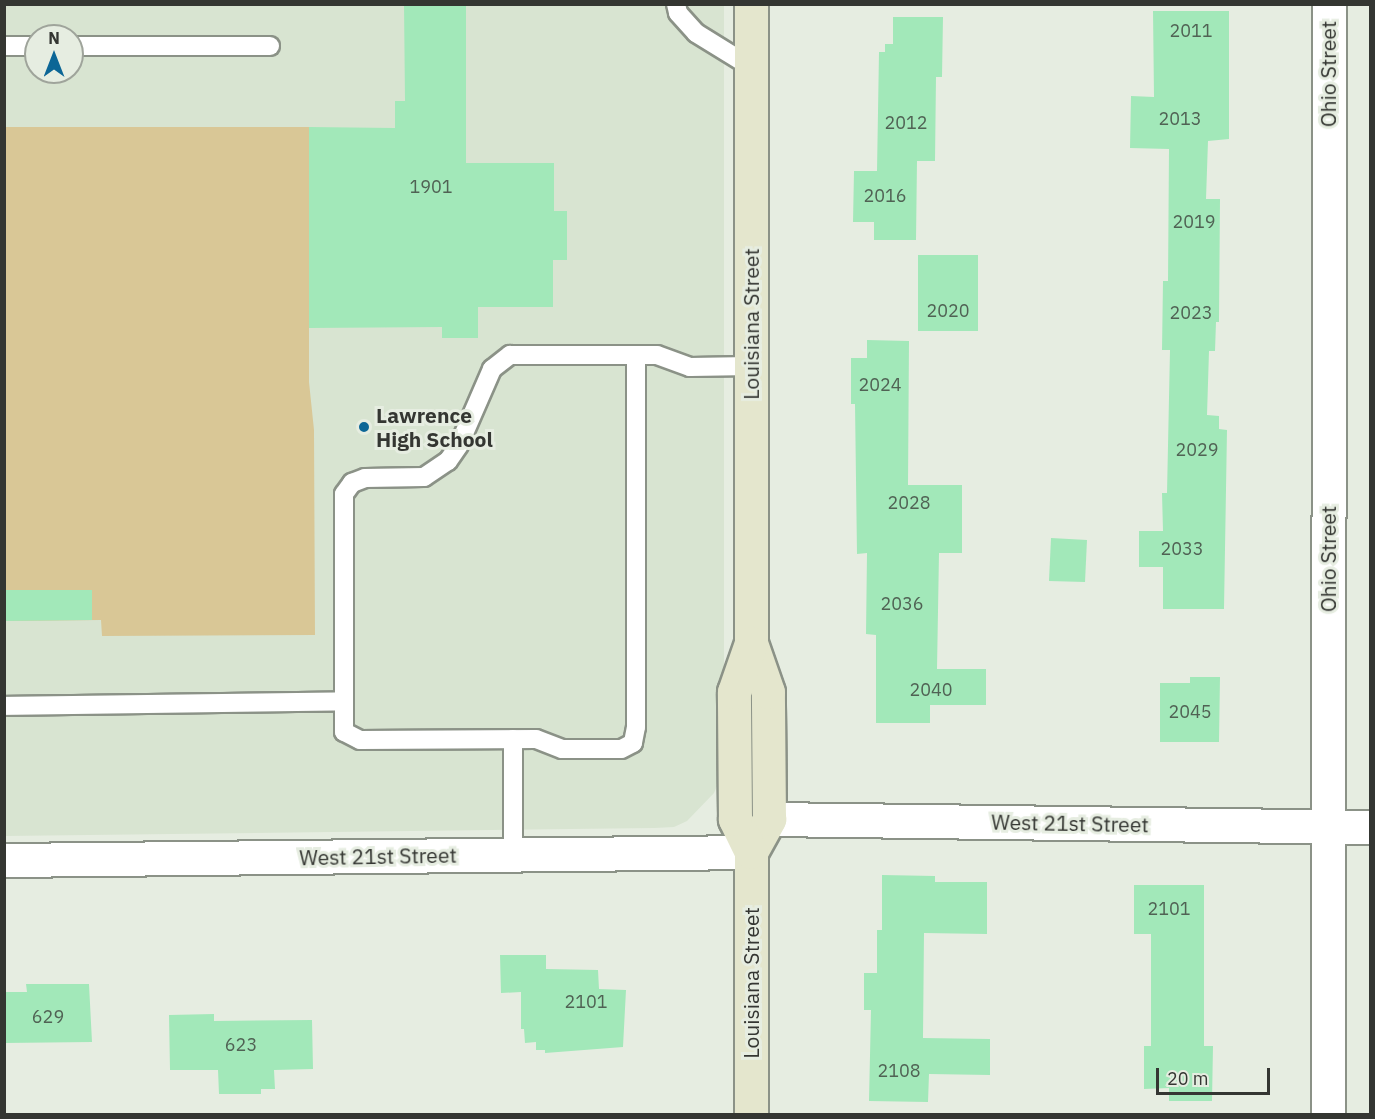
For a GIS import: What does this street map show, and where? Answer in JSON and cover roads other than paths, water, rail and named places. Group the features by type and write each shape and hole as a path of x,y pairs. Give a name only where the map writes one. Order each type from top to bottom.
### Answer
{"main road":[{"name":"Louisiana Street","path":"750,852 769,819 768,692 752,643 752,4"},
{"name":"Louisiana Street","path":"750,1114 750,852 735,819 734,692 752,643"}],"street":[{"name":"Ohio Street","path":"1328,1114 1329,4"},
{"name":"West 21st Street","path":"769,819 1371,827"},
{"name":"West 21st Street","path":"4,860 750,852"}],"lane":[{"path":"676,4 678,14 696,33 752,66"},
{"path":"4,46 24,46"},
{"path":"84,46 270,46"},
{"path":"636,355 636,727 633,743 621,749 562,749 536,739 360,740 344,732 344,494 352,483 365,478 424,477 443,465 459,445 492,369 510,355 636,355 657,355 690,367 752,366"},
{"path":"4,706 344,701"},
{"path":"513,739 513,854"}],"place":[{"name":"Lawrence High School","path":"364,427"}]}
